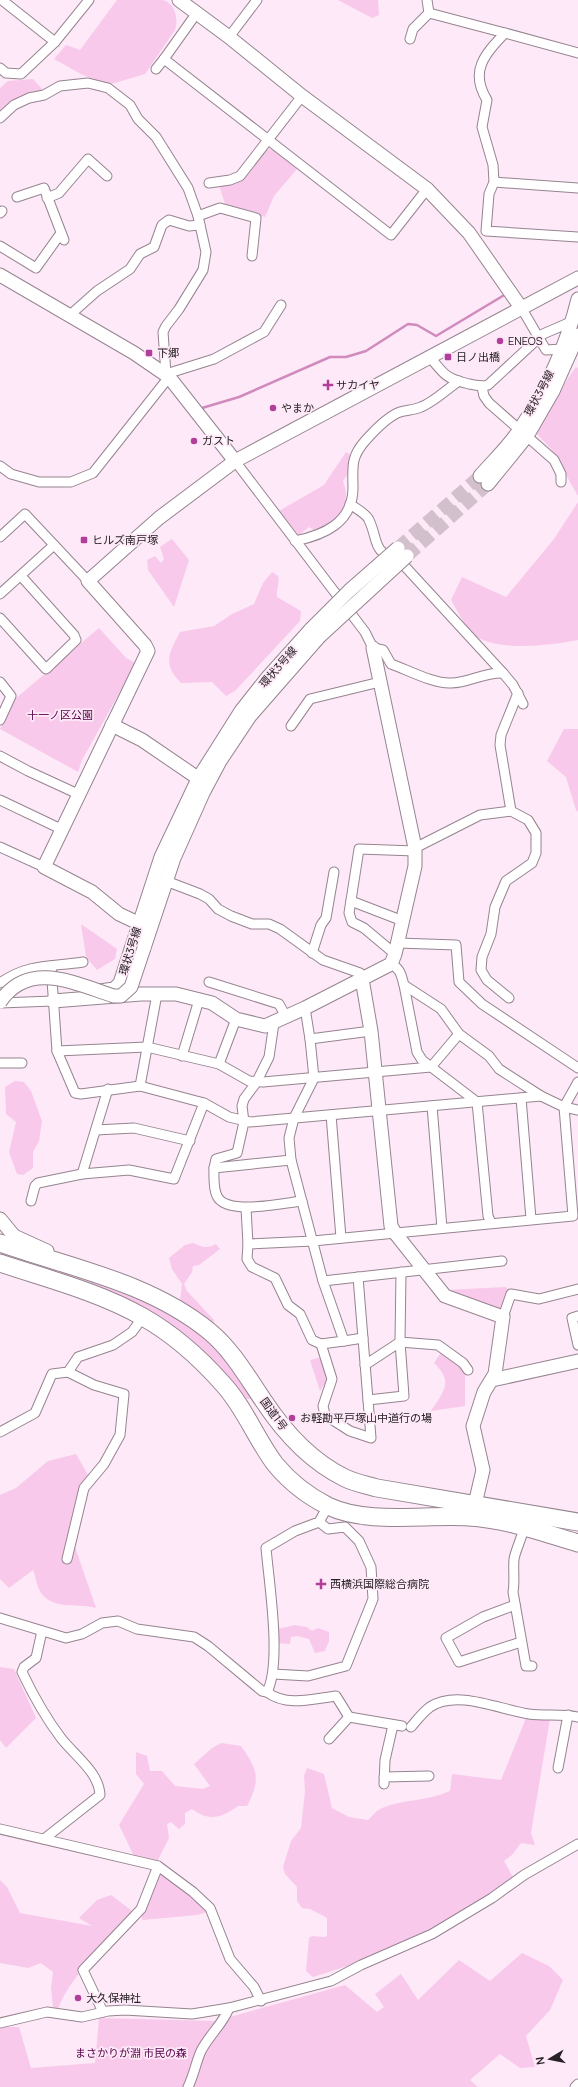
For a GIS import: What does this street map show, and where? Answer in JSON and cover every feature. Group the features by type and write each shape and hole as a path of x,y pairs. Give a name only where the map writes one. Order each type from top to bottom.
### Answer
{"highway":[{"name":"国道1号","path":"0,1243 118,1281 179,1310 219,1340 238,1361 285,1431 325,1467 346,1479 377,1488 578,1522"},
{"name":"国道1号","path":"0,1263 101,1297 143,1317 173,1336 198,1358 224,1385 245,1413 275,1463 295,1484 328,1506 364,1515 471,1517 524,1528 578,1543"},
{"name":"国道1号","path":"0,1272 69,1286"},
{"path":"245,1413 263,1400"}],"street":[{"path":"2,0 55,42"},
{"path":"0,68 6,73 21,74 55,42 89,0"},
{"path":"179,0 229,37 302,96 427,189 469,233 522,309 546,350 571,350"},
{"path":"229,37 257,0"},
{"path":"428,0 429,14"},
{"path":"156,69 196,14"},
{"path":"429,14 578,53"},
{"path":"410,39 413,29 429,14"},
{"path":"505,33 485,55 478,80 479,88 487,100 482,127 493,165 494,182 489,194 486,231 578,237"},
{"path":"164,59 391,235 427,189"},
{"path":"0,118 14,105 29,98 44,95 60,86 88,83 108,88 130,105 138,119 156,137 188,188 199,220 206,252 206,260 203,270 163,332 168,376"},
{"path":"209,183 230,180 240,176 302,96"},
{"path":"48,198 59,193 88,159 107,176"},
{"path":"494,182 578,188"},
{"path":"0,246 36,268 62,237 44,188 17,196"},
{"path":"70,315 97,291 130,269 140,254 154,247 162,225 169,220 189,226 220,208 256,218 252,256"},
{"path":"0,275 134,353 168,376 235,461 365,632 373,648 415,849 415,866 395,954 397,967 400,971 404,985 417,1052 422,1060 477,1102 488,1216 491,1223"},
{"path":"88,581 159,518 235,461 578,278"},
{"name":"環状3号線","path":"571,350 573,321 578,299"},
{"path":"0,466 11,474 24,479 44,482 71,482 93,473 168,376 214,360 264,332 282,305"},
{"path":"430,357 443,374 451,380 482,387 488,385 539,337 550,329 573,321"},
{"name":"環状3号線","path":"484,480 523,433 571,350 578,335"},
{"path":"295,541 310,538 330,530 346,515 353,492 352,461 355,453 365,440 393,416 421,407 459,381"},
{"path":"482,387 484,396 489,403 556,463 561,474 561,482"},
{"path":"350,504 369,518 377,545 386,557 398,560 503,673 518,693 523,704"},
{"path":"0,537 25,514 88,581 145,645 148,651 44,867"},
{"path":"0,594 54,545"},
{"name":"環状3号線","path":"0,1003 14,987 34,978 58,978 114,996 121,996 127,993 131,988 138,944 138,923 161,857 241,711 267,678 315,633 349,591 403,552"},
{"path":"0,618 46,669 76,640 74,635 21,576"},
{"path":"373,648 383,650 391,664 441,683 452,684 491,672 503,673"},
{"path":"0,682 11,696 0,720"},
{"path":"291,726 310,699 380,682"},
{"path":"511,811 500,745 501,735 518,693"},
{"path":"112,725 142,740 203,782"},
{"path":"0,756 28,771 78,794"},
{"name":"環状3号線","path":"138,944 166,881 203,782"},
{"path":"0,800 61,829"},
{"path":"395,954 364,928 352,922 349,913 359,849 415,849 480,815 511,811 528,820 536,833 536,853 532,864 506,881 495,907 492,934 482,956 481,970 487,980 509,998"},
{"path":"0,847 44,867 92,892 120,914 138,923"},
{"path":"312,953 321,925 326,918 334,872"},
{"path":"166,881 200,894 209,899 218,910 231,916 252,924 269,924 280,929 323,960 360,973 371,1031 391,1226 445,1296 503,1317"},
{"path":"351,901 366,905 402,921"},
{"path":"0,1003 176,994 212,1003 236,1018 265,1026 305,1008 362,979 395,954 456,945 459,982 482,1004 578,1068"},
{"path":"0,984 21,970 33,967 83,962"},
{"path":"51,966 57,1051 75,1093 81,1094 108,1089 140,1086 204,1103 229,1117 244,1122 541,1096"},
{"path":"209,982 279,1004 286,1017"},
{"path":"404,985 441,1009 459,1034 489,1056 500,1069 541,1096 564,1107 578,1110"},
{"path":"140,1086 157,994"},
{"path":"182,1056 199,1000"},
{"path":"305,1008 314,1078 294,1118 289,1138 291,1160 323,1281 344,1341"},
{"path":"219,1064 236,1018"},
{"path":"274,1023 269,1057 256,1083 244,1099 242,1106 244,1122 237,1153 216,1160 214,1168 214,1183 217,1197 225,1203 246,1208 302,1201"},
{"path":"310,1038 371,1031"},
{"path":"57,1051 148,1048 219,1064 249,1081 256,1083 431,1067 459,1034"},
{"path":"0,1063 22,1063"},
{"path":"248,1244 313,1241 573,1216 564,1107 578,1082"},
{"path":"82,1174 108,1089"},
{"path":"521,1098 531,1219"},
{"path":"31,1201 35,1186 38,1183 82,1174 129,1170 174,1179 204,1103"},
{"path":"432,1106 442,1228"},
{"path":"331,1115 341,1238"},
{"path":"96,1130 134,1128 190,1141"},
{"path":"214,1168 291,1160"},
{"path":"246,1208 248,1244 247,1259 252,1267 274,1278 288,1305 300,1314 312,1340 321,1344 363,1338"},
{"path":"0,1219 14,1236 48,1252 64,1264"},
{"path":"323,1281 502,1261"},
{"path":"368,1400 404,1396 400,1342 401,1272"},
{"path":"321,1344 332,1379 322,1406 325,1415 350,1431 371,1438 358,1277"},
{"path":"476,1504 483,1470 473,1426 484,1392 492,1380 497,1366 503,1317 511,1294 539,1299 578,1289"},
{"path":"578,1316 572,1318 578,1346"},
{"path":"68,1372 78,1357 113,1345 132,1332 143,1317"},
{"path":"365,1365 400,1342 438,1345 463,1363 468,1370"},
{"path":"492,1380 578,1361"},
{"path":"0,1432 35,1413 52,1374 68,1372 94,1385 124,1394 120,1435 104,1464 84,1488 67,1559"},
{"path":"267,1692 273,1674 273,1623 266,1548 295,1531 319,1522 328,1506"},
{"path":"273,1674 308,1676 346,1666 373,1600 371,1568 359,1541 344,1527 328,1529 319,1522"},
{"path":"524,1528 514,1558 515,1582 513,1592 526,1666 532,1666"},
{"path":"515,1605 483,1617 446,1638 459,1662 521,1642"},
{"path":"0,1618 66,1638 82,1634 102,1623 118,1621 137,1629 194,1637 208,1646 262,1691 287,1701 336,1696 349,1718"},
{"path":"42,1631 36,1658 24,1667 22,1672 36,1702 61,1738 91,1773 100,1786 100,1795 44,1839"},
{"path":"429,1776 384,1781 385,1760 402,1726 431,1706 450,1702 476,1701 529,1714 568,1715 578,1717"},
{"path":"558,1768 568,1715"},
{"path":"349,1718 402,1726"},
{"path":"329,1739 349,1718"},
{"path":"0,1829 158,1866 193,1892 210,1908 230,1959 254,1987 261,2001"},
{"path":"0,2023 47,2012 82,2017 103,2012 125,2010 192,2014 261,2001 331,1981 360,1965 432,1934 492,1898 524,1875 578,1844"},
{"path":"103,2012 83,1970 141,1908 158,1866"},
{"path":"188,2087 201,2051 212,2032 225,2018 229,2008"},
{"path":"575,2087 578,2084"}],"green space":[{"path":"117,0 162,0 170,4 175,12 175,30 145,74 108,85 81,74 54,59 66,45 80,50"},
{"path":"338,0 378,0 379,15 372,18"},
{"path":"33,79 43,90 21,98 0,114 0,88 8,81"},
{"path":"272,149 297,169 274,196 265,217 225,204 219,185 230,184 265,150"},
{"path":"576,367 578,368 578,496 552,450 536,433"},
{"path":"346,452 352,456 349,472 343,481 346,490 346,498 341,511 337,517 317,532 309,527 299,535 279,511 324,485"},
{"path":"578,502 578,640 555,644 516,646 491,643 476,636 467,627 451,600 462,577 506,597 554,539"},
{"path":"172,539 189,560 174,607 148,570 147,560 155,556 161,563 164,559 160,547"},
{"path":"272,572 278,576 279,582 277,597 301,611 300,621 235,691 226,696 212,682 181,683 171,670 169,664 170,652 180,632 214,626 232,614 254,604 263,583"},
{"name":"十一ノ区公園","path":"99,628 126,658 136,663 82,760 78,772 0,729 15,699"},
{"path":"564,729 578,729 578,812 576,810 566,777 547,761"},
{"path":"81,924 117,949 115,959 97,970 86,957"},
{"path":"15,1081 24,1082 31,1091 42,1121 39,1141 33,1152 33,1168 23,1175 17,1174 9,1152 16,1122 6,1114 5,1087"},
{"path":"193,1243 204,1247 210,1247 216,1244 220,1249 199,1265 193,1266 192,1272 184,1284 187,1291 214,1320 214,1323 201,1313 180,1301 182,1284 172,1269 169,1258 185,1245"},
{"path":"0,1249 159,1305 222,1348 253,1399 246,1399 242,1396 187,1339 0,1257"},
{"path":"506,1287 508,1293 501,1312 446,1290"},
{"path":"442,1351 462,1366 465,1371 465,1406 431,1411 440,1398 445,1387 444,1376 434,1363"},
{"path":"322,1357 328,1379 320,1391 310,1360"},
{"path":"76,1454 88,1475 84,1505 71,1535 96,1608 60,1604 47,1599 39,1589 33,1570 9,1588 0,1579 0,1495 16,1488 48,1461"},
{"path":"295,1625 307,1627 312,1631 318,1628 329,1632 329,1641 325,1651 315,1653 309,1639 297,1636 291,1637 290,1644 277,1643 278,1629"},
{"path":"0,1667 14,1669 36,1718 6,1748 0,1740"},
{"path":"526,1718 550,1719 531,1833 535,1845 521,1843 512,1855 504,1861 514,1879 430,1932 379,1956 313,1977 306,1971 309,1938 312,1936 327,1936 327,1918 310,1909 302,1908 297,1901 297,1887 285,1874 283,1867 291,1841 301,1828 305,1791 304,1776 307,1768 324,1774 332,1808 349,1817 368,1820 376,1812 390,1805 434,1797 450,1791 452,1774 501,1780"},
{"path":"221,1743 241,1746 254,1768 256,1781 247,1806 238,1806 221,1816 215,1817 204,1816 192,1809 185,1813 185,1824 179,1829 171,1822 167,1824 169,1838 157,1862 134,1856 119,1825 144,1784 136,1774 136,1752 147,1756 150,1771 162,1771 175,1786 203,1789 210,1786 194,1764 212,1748"},
{"path":"160,1872 176,1881 208,1912 197,1915 142,1920 142,1912"},
{"path":"0,1880 7,1887 20,1913 92,1926 79,1918 97,1900 111,1895 136,1914 92,1958 72,1983 58,2009 53,2007 51,1988 53,1972 41,1963 28,1968 0,1963"},
{"name":"まさかりが淵 市民の森","path":"522,1953 549,1966 563,1980 550,2010 526,2036 535,2067 520,2068 500,2054 470,2080 478,2087 0,2087 0,2027 19,2027 31,2068 95,2063 99,2018 215,2021 345,1985 377,2012 384,2007 375,1994 401,1974 418,2000 459,1960 490,1981"}],"waterway":[{"path":"202,408 239,397 330,357 346,357 366,351 408,324 417,325 436,336 506,294"}],"tunnel":[{"path":"398,548 480,476"},
{"path":"407,556 488,484"}],"place":[{"name":"ENEOS","path":"500,341"},
{"name":"下郷","path":"149,353"},
{"name":"日ノ出橋","path":"448,357"},
{"name":"サカイヤ","path":"328,385"},
{"name":"やまか","path":"273,408"},
{"name":"ガスト","path":"194,441"},
{"name":"ヒルズ南戸塚","path":"84,540"},
{"name":"お軽勘平戸塚山中道行の場","path":"292,1418"},
{"name":"西横浜国際総合病院","path":"321,1584"},
{"name":"大久保神社","path":"78,1998"}]}
